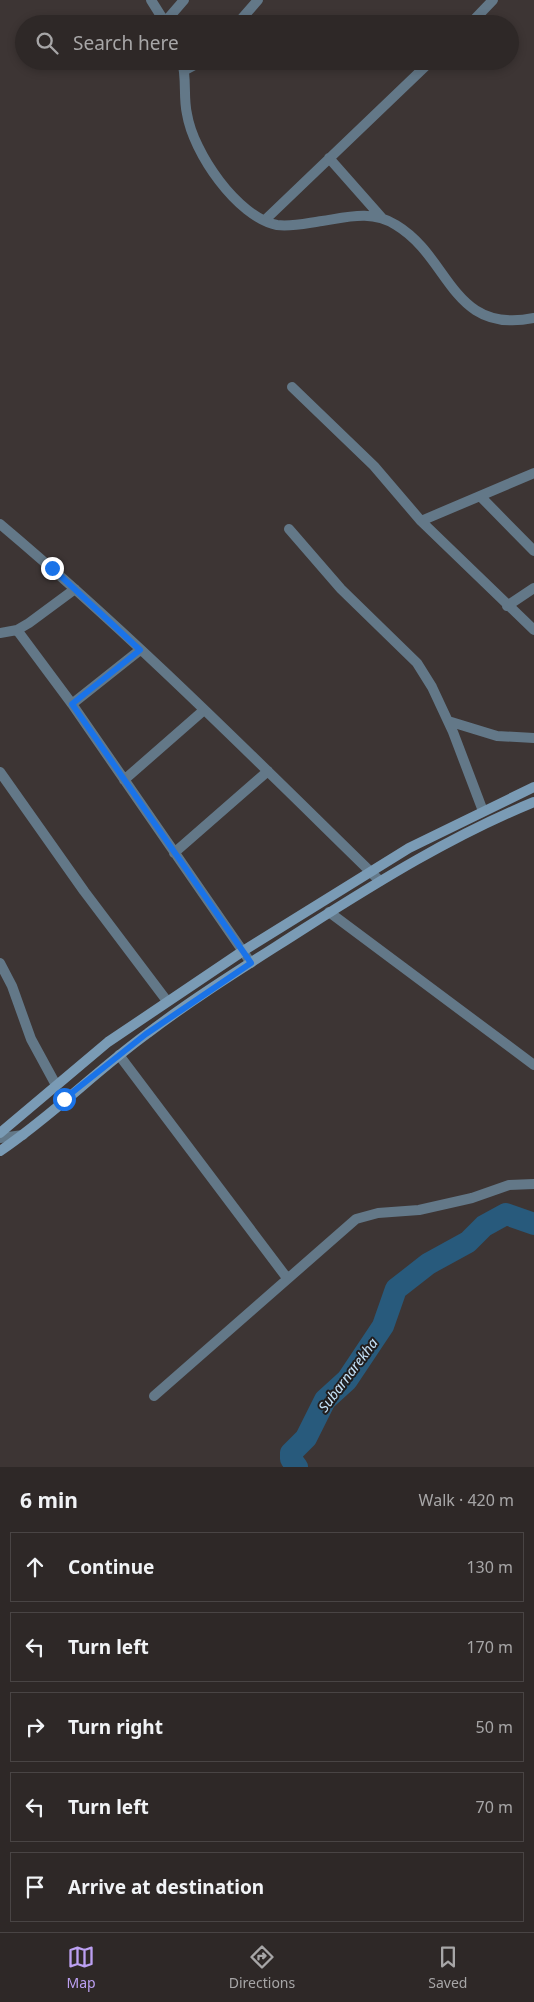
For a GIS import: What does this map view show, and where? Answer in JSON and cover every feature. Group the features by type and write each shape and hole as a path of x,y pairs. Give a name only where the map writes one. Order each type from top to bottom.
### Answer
{"main road":[{"path":"0,1133 108,1042 243,951 430,836 534,788"},
{"path":"0,1151 24,1135 119,1055 203,993 329,912 454,839 534,802"}],"street":[{"path":"151,0 160,15"},
{"path":"172,15 184,0"},
{"path":"245,15 258,0"},
{"path":"479,15 493,0"},
{"path":"184,70 186,114 198,147 214,175 227,191 264,220 276,225 296,225 366,215 382,218 398,226 422,248 472,309 485,316 502,321 534,318"},
{"path":"264,220 422,70"},
{"path":"329,158 382,218"},
{"path":"292,387 374,466 421,521 534,630"},
{"path":"421,521 534,473"},
{"path":"480,496 534,551"},
{"path":"0,524 75,589 204,710 380,882"},
{"path":"289,529 341,589 417,663 432,687 448,721 483,811"},
{"path":"507,606 534,588"},
{"path":"0,633 17,630 75,589"},
{"path":"17,630 72,704 251,963"},
{"path":"72,704 140,650"},
{"path":"124,780 204,710"},
{"path":"448,721 497,736 534,738"},
{"path":"174,852 268,771"},
{"path":"0,772 84,891 167,1001"},
{"path":"329,912 534,1065"},
{"path":"0,963 12,986 31,1039 56,1085"},
{"path":"119,1055 287,1278"},
{"path":"0,1138 24,1135"},
{"path":"154,1396 346,1226 366,1215 419,1210 472,1198 509,1185 534,1184"}],"waterway":[{"name":"Subarnarekha","path":"297,1467 291,1459 291,1453 306,1438 325,1400 347,1380 383,1326 396,1289 428,1264 468,1242 484,1226 506,1214 534,1224"}],"route":[{"path":"52,568 140,650 72,704 251,963 203,993 146,1034 64,1099"}]}
